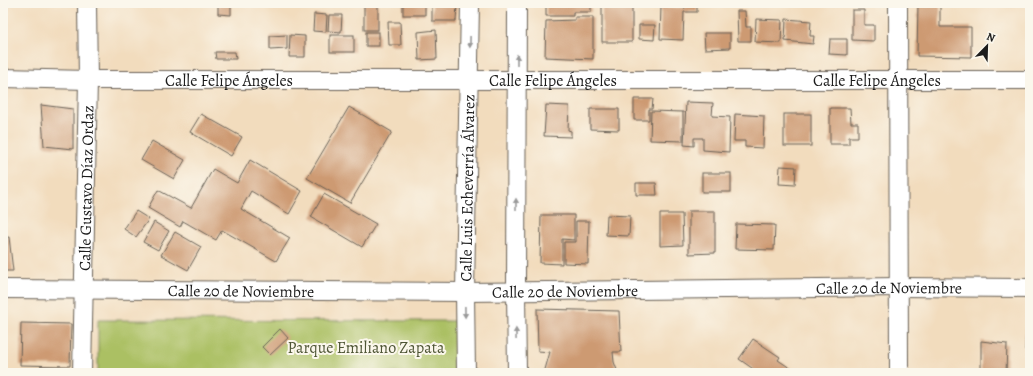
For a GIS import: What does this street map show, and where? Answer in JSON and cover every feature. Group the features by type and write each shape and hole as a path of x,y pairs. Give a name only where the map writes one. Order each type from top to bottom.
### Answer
{"street":[{"name":"Calle Gustavo Díaz Ordaz","path":"82,373 88,80 87,3"},
{"name":"Calle Luis Echeverría Álvarez","path":"466,373 465,292 470,80 470,3"},
{"path":"517,3 517,373"},
{"path":"898,3 899,373"},
{"name":"Calle Felipe Ángeles","path":"3,78 88,80 1030,80"},
{"name":"Calle 20 de Noviembre","path":"3,289 465,292 899,287 1030,288"}],"green space":[{"name":"Parque Emiliano Zapata","path":"98,320 459,321 458,373 98,373"}],"building":[{"path":"218,3 231,3 231,15 218,14"},
{"path":"364,3 378,3 378,30 364,30"},
{"path":"403,3 425,3 425,15 403,15"},
{"path":"432,3 457,3 456,21 432,21"},
{"path":"546,3 591,3 591,12 573,12 573,16 546,16"},
{"path":"602,3 632,3 632,42 602,42"},
{"path":"685,3 697,3 697,12 684,12 683,40 660,39 661,6 685,8"},
{"path":"918,3 940,3 940,27 971,27 971,57 917,56"},
{"path":"852,10 864,10 864,25 874,25 874,41 852,40"},
{"path":"737,11 745,11 746,27 751,27 751,41 738,41"},
{"path":"314,14 327,15 326,32 313,31"},
{"path":"329,15 342,15 341,32 328,31"},
{"path":"575,17 593,17 593,59 545,57 546,21 575,20"},
{"path":"756,19 782,20 781,43 755,42"},
{"path":"786,19 811,21 810,36 814,36 813,44 785,41"},
{"path":"388,22 400,22 401,45 389,45"},
{"path":"639,25 655,25 654,40 639,39"},
{"path":"436,30 437,59 419,60 418,32"},
{"path":"366,32 379,32 379,46 366,46"},
{"path":"704,33 730,33 730,48 705,49"},
{"path":"287,35 287,49 270,50 270,36"},
{"path":"290,35 305,36 305,57 289,57"},
{"path":"330,35 354,35 354,52 330,52"},
{"path":"830,39 847,39 847,55 829,54"},
{"path":"215,52 235,52 236,59 216,59"},
{"path":"634,99 653,99 652,109 649,109 649,120 634,120"},
{"path":"686,102 713,103 712,116 730,117 729,152 703,150 703,138 694,138 694,146 684,145"},
{"path":"41,105 73,109 73,149 44,146"},
{"path":"546,105 569,106 568,130 571,131 571,137 544,136"},
{"path":"349,107 392,132 350,203 307,178"},
{"path":"830,108 850,108 851,123 858,123 858,137 849,137 849,144 830,144"},
{"path":"590,109 619,109 619,130 590,129"},
{"path":"651,111 683,112 683,141 650,140"},
{"path":"201,114 242,137 231,156 190,132"},
{"path":"735,114 764,116 763,148 745,147 745,141 734,141"},
{"path":"784,114 811,114 811,146 784,146"},
{"path":"152,141 185,160 174,179 141,160"},
{"path":"250,160 302,191 289,214 251,191 241,209 290,238 276,261 222,230 216,240 183,221 180,227 148,208 158,190 191,208 213,169 237,183"},
{"path":"780,166 796,167 795,185 779,184"},
{"path":"702,173 731,173 731,192 702,192"},
{"path":"636,183 656,183 657,195 636,195"},
{"path":"324,194 376,224 362,247 311,217"},
{"path":"136,211 149,219 136,237 124,229"},
{"path":"689,211 715,211 715,253 689,254"},
{"path":"660,214 682,214 683,245 660,246"},
{"path":"541,215 574,215 574,240 562,239 562,264 540,263"},
{"path":"607,215 630,216 629,236 606,235"},
{"path":"576,221 589,221 588,264 564,263 564,242 576,242"},
{"path":"154,222 169,231 158,250 143,242"},
{"path":"736,224 775,225 774,250 735,249"},
{"path":"175,232 201,247 188,270 161,255"},
{"path":"9,237 13,271 3,271 3,238"},
{"path":"537,309 619,311 621,352 613,352 617,373 544,373 550,352 538,351"},
{"path":"1026,321 1030,321 1030,350 1025,350"},
{"path":"21,323 71,324 70,366 20,365"},
{"path":"280,329 288,338 270,355 262,347"},
{"path":"753,339 780,357 778,360 793,370 791,373 759,373 739,359"},
{"path":"981,341 1007,344 1006,373 981,373"}]}
